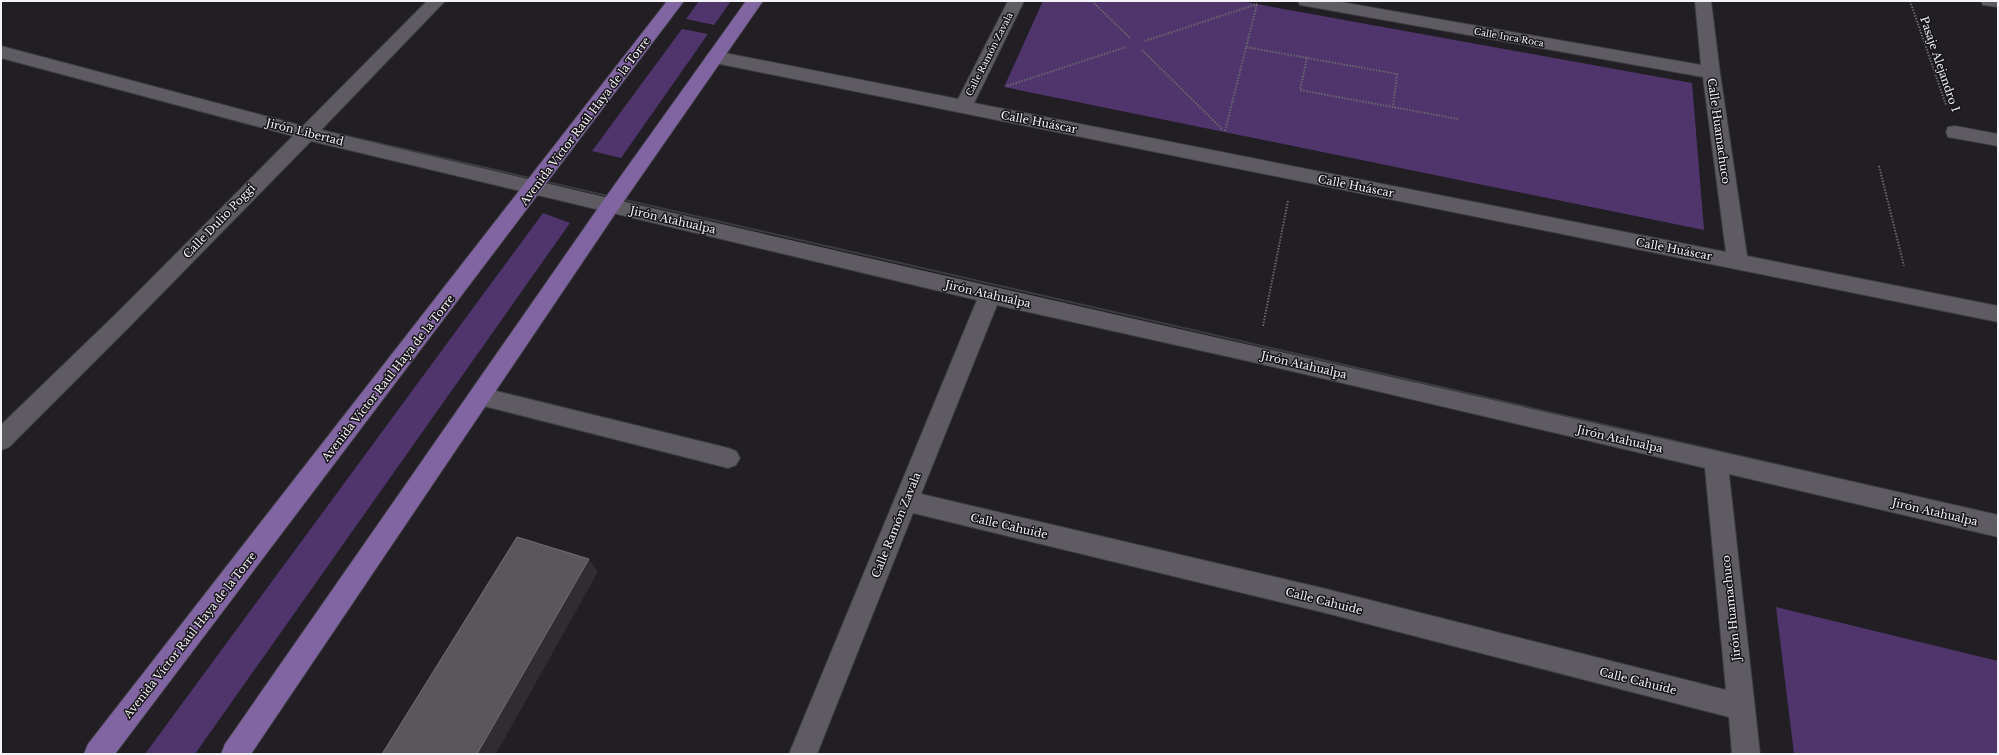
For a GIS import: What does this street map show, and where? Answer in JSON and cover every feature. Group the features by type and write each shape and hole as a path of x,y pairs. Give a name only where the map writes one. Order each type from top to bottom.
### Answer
{"main road":[{"name":"Avenida Víctor Raúl Haya de la Torre","path":"98,754 535,188 676,1"},
{"path":"236,754 610,206 755,1"}],"street":[{"name":"Calle Dulio Poggi","path":"1,440 126,317 437,1"},
{"name":"Calle Ramón Zavala","path":"963,107 1016,1"},
{"name":"Calle Inca Roca","path":"1306,1 1711,73"},
{"name":"Calle Huamachuco","path":"1703,1 1711,73 1738,262"},
{"path":"1989,1 1998,2"},
{"name":"Jirón Libertad","path":"1,52 306,133 610,206"},
{"name":"Calle Huáscar","path":"715,57 1998,314"},
{"path":"1955,132 1998,140"},
{"name":"Jirón Atahualpa","path":"610,206 990,295 1257,354 1716,462 1998,526"},
{"name":"Calle Ramón Zavala","path":"803,754 990,295"},
{"path":"480,396 728,458"},
{"name":"Jirón Huamachuco","path":"1716,462 1746,754"},
{"name":"Calle Cahuide","path":"906,501 1322,600 1741,707"}],"path":[{"path":"1092,1 1130,38"},
{"name":"Pasaje Alejandro I","path":"1910,1 1955,132"},
{"path":"1142,50 1224,132 1257,4 1145,41"},
{"path":"1004,87 1126,47"},
{"path":"1246,47 1397,74 1393,107"},
{"path":"1307,58 1300,90 1458,119"},
{"path":"1879,166 1912,296"},
{"path":"1257,354 1294,173"}],"shaded area":[{"path":"699,1 731,1 714,25 686,19"},
{"path":"1043,1 1240,1 1692,83 1704,230 1004,87"},
{"path":"682,29 708,34 621,158 592,151"},
{"path":"543,213 570,223 195,754 145,754"},
{"path":"1776,607 1998,661 1998,754 1794,754"}],"building":[{"path":"517,537 589,559 477,754 382,754"}]}
